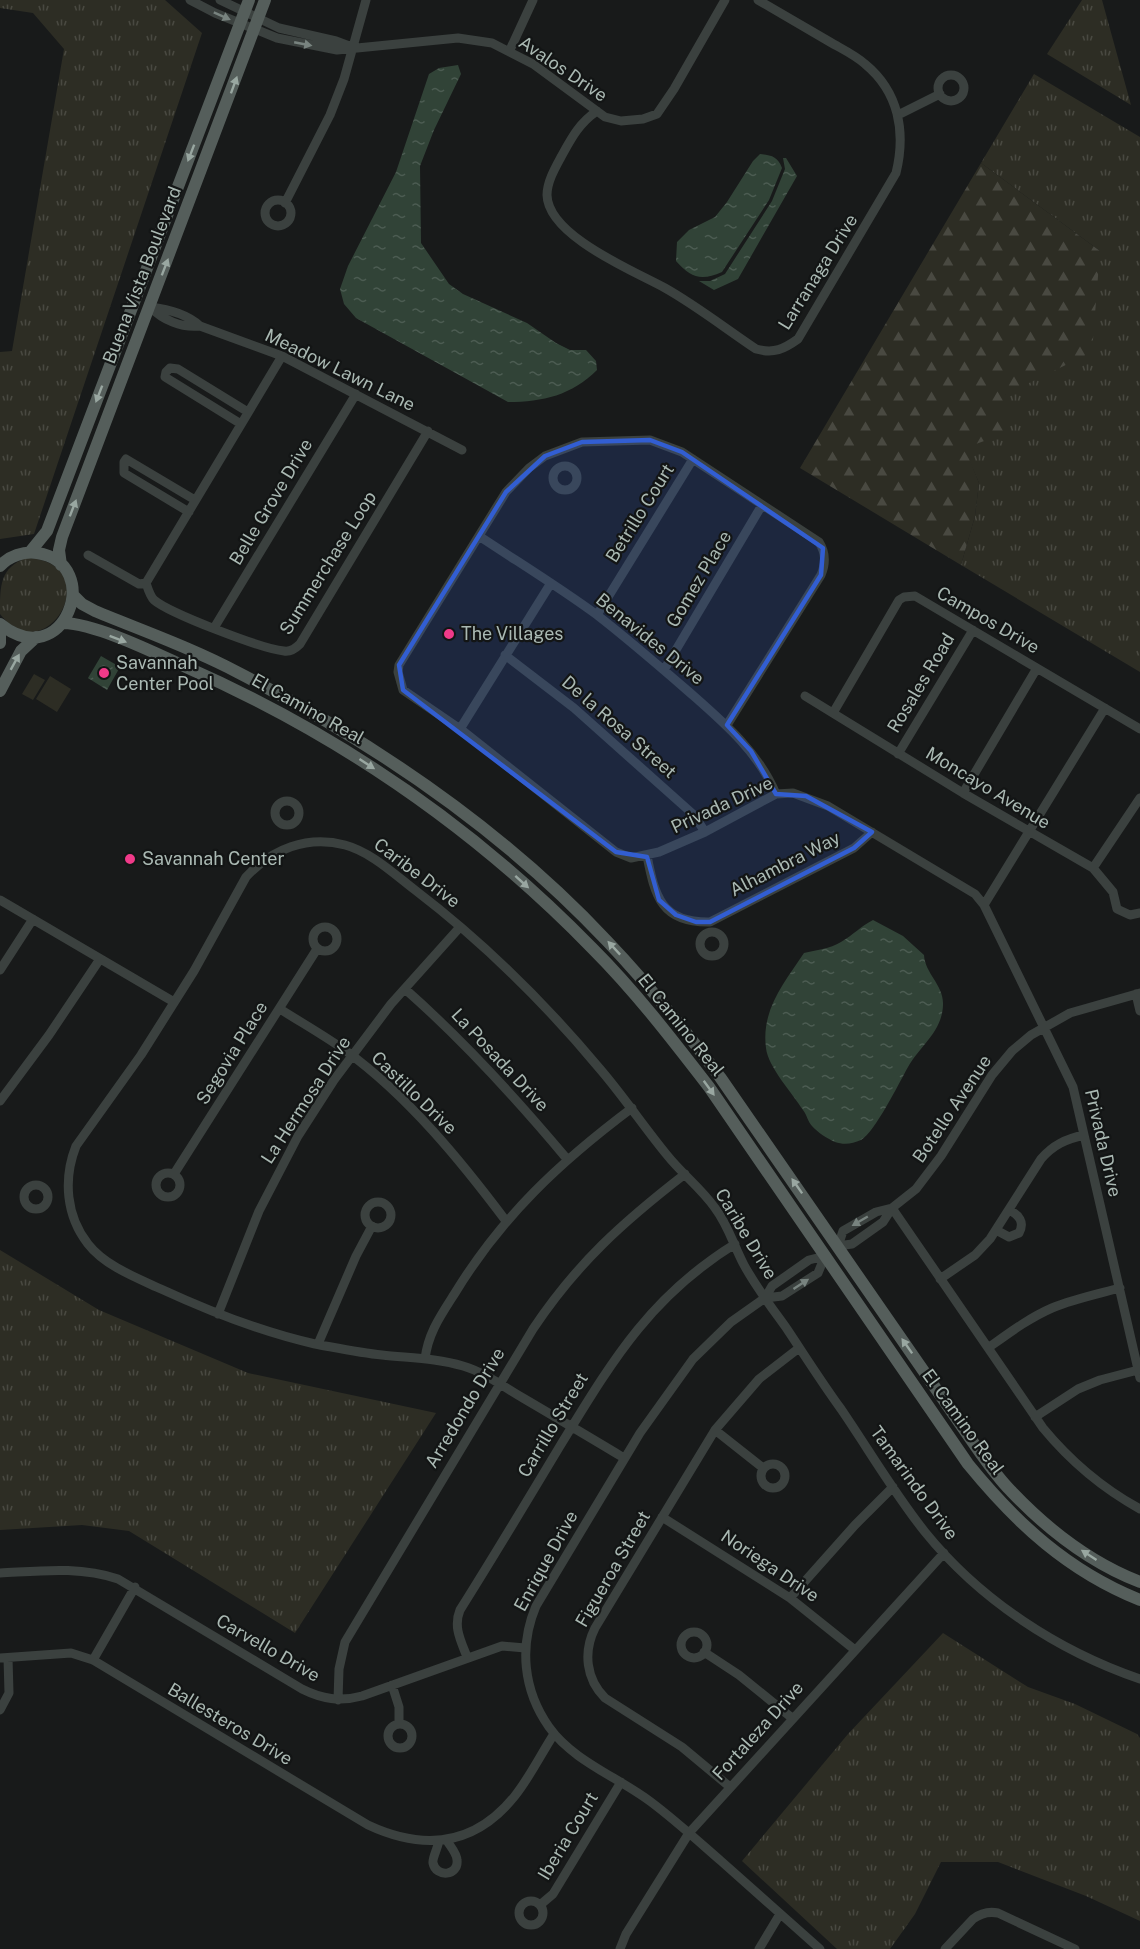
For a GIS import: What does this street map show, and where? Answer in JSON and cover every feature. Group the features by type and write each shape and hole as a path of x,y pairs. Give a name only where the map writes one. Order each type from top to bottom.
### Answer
{"main road":[{"name":"Buena Vista Boulevard","path":"61,565 59,550 62,537 265,0"},
{"name":"Buena Vista Boulevard","path":"30,552 47,531 245,12"},
{"path":"135,301 150,307"},
{"path":"0,691 21,651 36,637 55,630 63,623 74,595 68,574 61,565 41,554 30,552 16,555 1,563"},
{"name":"El Camino Real","path":"74,595 82,604 95,611 236,671 332,723 376,750 470,818 551,886 606,939 682,1026 749,1117 979,1451 1009,1490 1065,1540 1140,1582"},
{"name":"El Camino Real","path":"63,623 86,626 167,658 243,693 323,737 368,764 464,833 558,914 629,988 709,1087 968,1464 998,1500 1054,1552 1095,1578 1140,1599"},
{"path":"0,624 10,632 36,637"},
{"path":"0,629 0,643"},
{"path":"167,658 173,643"},
{"path":"825,1256 838,1246"}],"street":[{"path":"190,0 245,12"},
{"path":"220,0 245,12"},
{"path":"285,203 330,115 354,48 366,0"},
{"path":"509,52 533,0"},
{"name":"Avalos Drive","path":"245,12 256,23 291,42 337,50 458,38 492,43 533,64 605,117 621,122 643,119 657,114 726,0"},
{"name":"Larranaga Drive","path":"597,111 577,128 552,173 547,195 551,210 564,229 597,252 667,289 756,349 767,352 779,351 798,339 896,173 901,142 898,115 892,97 883,82 865,63 758,0"},
{"path":"898,115 940,93"},
{"name":"Meadow Lawn Lane","path":"150,307 164,308 193,320 200,326 282,356 462,450"},
{"path":"88,555 139,584 146,583 282,356"},
{"path":"241,424 165,377 166,372 170,368 178,369 248,412"},
{"name":"Belle Grove Drive","path":"214,628 356,394"},
{"name":"Summerchase Loop","path":"146,583 152,598 172,611 285,652 296,648 428,431"},
{"name":"Privada Drive","path":"727,725 824,567 825,555 819,542 693,459 682,452 650,440 582,442 545,456 514,483 506,492 399,665 398,672 403,690 460,729 616,852 632,858 647,855 705,832 776,794 794,793 828,806 975,894 984,905 1073,1087 1139,1374"},
{"path":"559,451 563,466"},
{"path":"189,512 124,473 124,462 126,459 195,500"},
{"name":"Betrillo Court","path":"597,615 693,459"},
{"name":"Gomez Place","path":"664,670 762,505"},
{"name":"Benavides Drive","path":"479,536 597,615 664,670 727,725 751,752 776,794"},
{"path":"460,729 550,583"},
{"name":"Campos Drive","path":"833,713 899,600 915,596 1140,729"},
{"name":"Rosales Road","path":"898,753 973,630"},
{"name":"De la Rosa Street","path":"505,655 574,708 694,814 705,832"},
{"path":"963,793 1037,668"},
{"name":"Moncayo Avenue","path":"805,696 963,793 1093,868 1113,892 1117,909 1130,915 1140,913"},
{"path":"984,905 1030,832 1080,745 1105,708"},
{"path":"1093,868 1136,814 1140,798"},
{"path":"289,826 295,845"},
{"name":"Alhambra Way","path":"647,855 656,895 667,909 685,919 710,927 854,848 872,832"},
{"name":"Caribe Drive","path":"624,1458 499,1384 464,1366 318,1344 278,1334 218,1314 140,1280 102,1257 79,1231 71,1213 68,1193 71,1159 76,1146 129,1072 194,971 246,877 270,856 295,845 317,842 333,843 360,851 407,884 491,954 541,1003 600,1069 666,1155 714,1207 735,1244 743,1264 765,1298"},
{"path":"0,900 174,1002"},
{"path":"0,970 33,919"},
{"name":"La Hermosa Drive","path":"218,1314 240,1255 273,1182 298,1136 352,1056 405,989 460,927"},
{"name":"Segovia Place","path":"174,1174 317,949"},
{"path":"0,1101 49,1035 100,959"},
{"name":"La Posada Drive","path":"405,989 437,1017 500,1081 567,1159"},
{"path":"1138,993 1140,1011"},
{"name":"Botello Avenue","path":"892,1208 876,1212 843,1231 838,1246 852,1244 883,1222 892,1208 916,1189 992,1075 1011,1052 1044,1026 1070,1013 1138,993"},
{"name":"Castillo Drive","path":"280,1010 352,1056 400,1098 435,1134 506,1221"},
{"path":"425,1359 432,1330 475,1262 506,1221 567,1159 632,1108"},
{"path":"940,1279 975,1255 996,1230 1049,1150 1059,1143 1084,1135"},
{"name":"Arredondo Drive","path":"338,1700 339,1669 345,1642 499,1384 550,1305 583,1263 627,1219 685,1174"},
{"path":"48,1195 68,1193"},
{"path":"892,1208 1035,1417 1059,1447 1083,1471 1140,1509"},
{"path":"996,1230 1009,1237 1021,1231 1021,1221 1016,1213 1009,1210"},
{"path":"318,1344 352,1263 372,1226"},
{"name":"Carrillo Street","path":"466,1657 457,1632 456,1623 460,1610 601,1379 640,1326 668,1296 702,1266 735,1244"},
{"name":"Enrique Drive","path":"765,1298 782,1296 818,1273 825,1256"},
{"name":"Enrique Drive","path":"820,1949 649,1800 575,1753 554,1734 532,1696 525,1648 536,1606 657,1406 693,1359 731,1322 765,1298 772,1286 809,1260 825,1256"},
{"path":"988,1348 1022,1324 1051,1309 1067,1302 1120,1288"},
{"name":"Tamarindo Drive","path":"765,1298 893,1487 925,1532 944,1553 982,1590 1028,1624 1101,1665 1140,1679"},
{"name":"Figueroa Street","path":"730,1787 690,1753 605,1698 595,1685 588,1666 589,1644 595,1628 715,1431 759,1379 799,1348"},
{"path":"1035,1417 1078,1389 1100,1380 1139,1374"},
{"path":"715,1431 763,1468"},
{"path":"790,1598 855,1525 893,1487"},
{"name":"Noriega Drive","path":"662,1517 790,1598 855,1650"},
{"name":"Fortaleza Drive","path":"620,1949 626,1934 688,1833 944,1553"},
{"name":"Carvello Drive","path":"0,1574 71,1569 91,1571 118,1579 135,1587 302,1689 325,1699 338,1700 362,1696 502,1646 525,1648"},
{"path":"93,1660 135,1587"},
{"path":"704,1652 739,1675 792,1718"},
{"name":"Ballesteros Drive","path":"4,1658 71,1653 93,1660 368,1825 404,1839 442,1840 472,1831 500,1812 516,1795 554,1734"},
{"path":"0,1710 9,1694 4,1658"},
{"path":"392,1685 399,1707 399,1724"},
{"name":"Iberia Court","path":"540,1905 553,1894 621,1782"},
{"path":"945,1949 973,1919 978,1915 991,1912 998,1913 1075,1949"},
{"path":"759,1949 780,1914"}],"highlighted area":[{"path":"650,440 682,452 823,548 821,575 727,725 751,751 776,794 806,796 872,832 854,848 710,922 696,922 676,915 659,900 647,857 616,852 403,690 399,665 506,492 545,456 582,442"}],"green space":[{"path":"0,0 165,0 202,33 34,534 0,539 0,352 12,351 64,49 33,13 0,8"},
{"path":"1082,0 1102,0 1131,105 1047,54"},
{"path":"1034,74 1140,137 1140,672 961,565 975,516 979,483 964,448 1005,395 1100,251 981,163"},
{"path":"981,163 1100,251 1092,352 1005,395 1006,433 965,448 979,483 975,516 961,565 800,468"},
{"path":"26,558 51,564 64,577 67,593 62,610 51,624 36,631 18,629 0,614 1,586 6,572 17,562"},
{"path":"34,674 45,680 33,700 22,694"},
{"path":"50,676 71,689 57,712 36,699"},
{"path":"0,1250 99,1310 248,1373 436,1413 295,1633 129,1531 82,1525 0,1530"},
{"path":"943,1633 1028,1687 1075,1704 1137,1734 1140,1738 1140,1921 1086,1896 998,1862 941,1862 915,1914 890,1949 837,1949 742,1861 848,1734"}],"water":[{"path":"458,65 461,74 434,130 420,166 421,243 449,284 463,294 527,323 570,350 586,350 596,361 597,370 577,386 533,401 508,402 356,318 344,304 340,289 348,266 396,172 429,74 439,68"},
{"path":"760,154 774,157 782,168 769,200 722,272 702,277 692,274 676,261 677,242 689,230 715,217"},
{"path":"783,158 786,158 797,176 738,279 714,290 699,281 710,281 725,274 772,201 785,169"},
{"name":"Savannah Center Pool","path":"101,656 120,667 107,690 88,678"},
{"path":"873,920 903,936 924,955 925,962 941,991 942,1015 935,1031 913,1059 867,1135 861,1140 842,1144 826,1137 809,1123 771,1063 766,1048 765,1034 776,997 804,953 837,944"}],"place":[{"name":"The Villages","path":"449,634"},
{"name":"Savannah Center Pool","path":"104,673"},
{"name":"Savannah Center","path":"130,859"}]}
